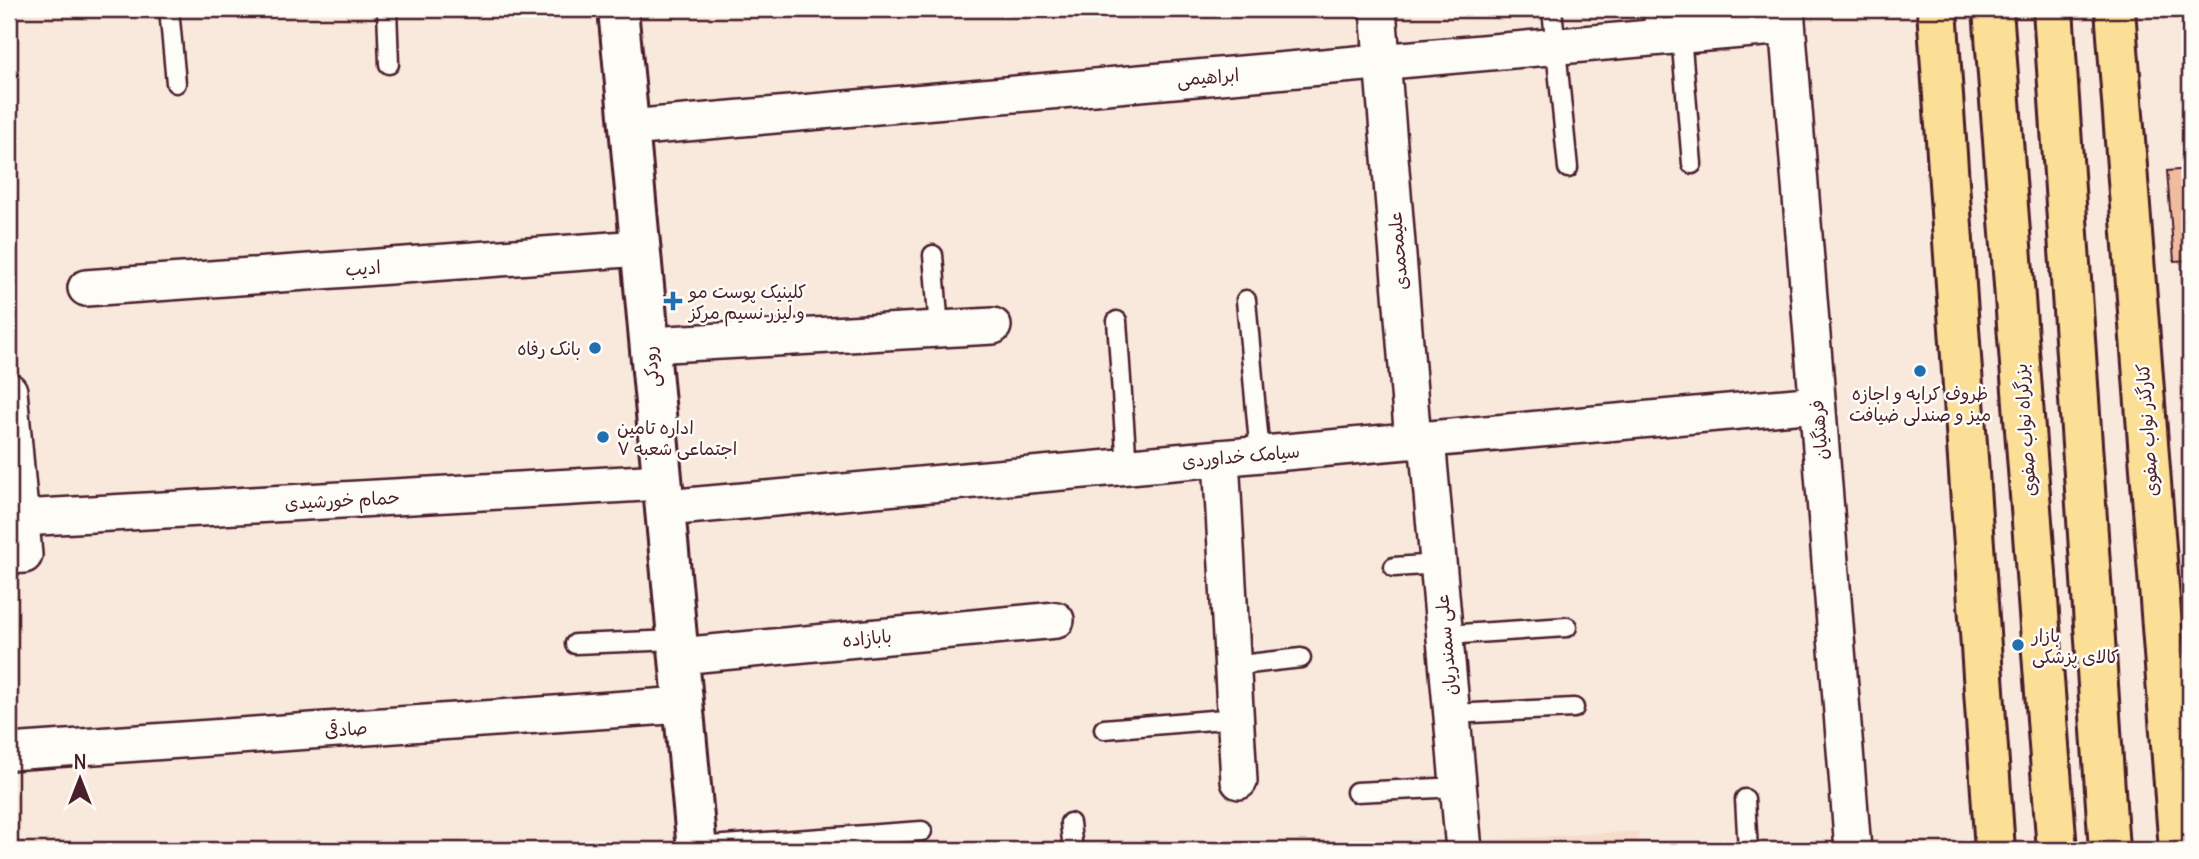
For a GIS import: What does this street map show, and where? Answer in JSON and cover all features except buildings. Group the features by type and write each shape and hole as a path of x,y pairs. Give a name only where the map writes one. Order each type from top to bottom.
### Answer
{"main road":[{"name":"رودکی","path":"618,9 697,848"},
{"path":"1937,9 1995,850"},
{"name":"بزرگراه نواب صفوی","path":"1993,9 2057,850"},
{"path":"2053,9 2109,850"},
{"name":"کنارگذر نواب صفوی","path":"2115,9 2179,850"}],"street":[{"name":"علیمحمدی","path":"1378,9 1420,440"},
{"name":"ابراهیمی","path":"629,128 1555,46 1663,27 1786,17"},
{"name":"فرهنگیان","path":"1786,17 1853,850"},
{"name":"ادیب","path":"86,288 640,248"},
{"path":"649,345 993,326"},
{"name":"سیامک خداوردی","path":"663,495 1127,467 1817,404"},
{"path":"9,556 24,555 10,410"},
{"name":"علی سمندریان","path":"1420,440 1439,565 1464,850"},
{"path":"1221,458 1239,781"},
{"name":"حمام خورشیدی","path":"21,518 663,495"},
{"name":"بابازاده","path":"678,648 1056,620"},
{"name":"صادقی","path":"9,752 683,705"}],"lane":[{"path":"169,9 176,83"},
{"path":"387,9 389,64"},
{"path":"1552,9 1568,168"},
{"path":"1663,27 1692,164"},
{"path":"933,255 940,329"},
{"path":"1246,300 1260,455"},
{"path":"1117,321 1127,467"},
{"path":"1394,567 1439,565"},
{"path":"1445,635 1567,627"},
{"path":"575,644 678,648"},
{"path":"1233,666 1301,658"},
{"path":"1452,714 1574,708"},
{"path":"1104,729 1236,718"},
{"path":"1356,792 1459,787"},
{"path":"1745,799 1748,850"},
{"path":"1070,823 1073,850"},
{"path":"697,848 922,831"}],"shaded area":[{"path":"1638,831 1639,850 1485,850 1484,840"}],"place":[{"name":"کلینیک پوست مو و لیزر نسیم مرکز","path":"673,301"},
{"name":"بانک رفاه","path":"595,348"},
{"name":"ظروف کرایه و اجازه میز و صندلی ضیافت","path":"1920,371"},
{"name":"اداره تامین اجتماعی شعبه ۷","path":"603,437"},
{"name":"بازار کالای پزشکی","path":"2018,645"}]}
